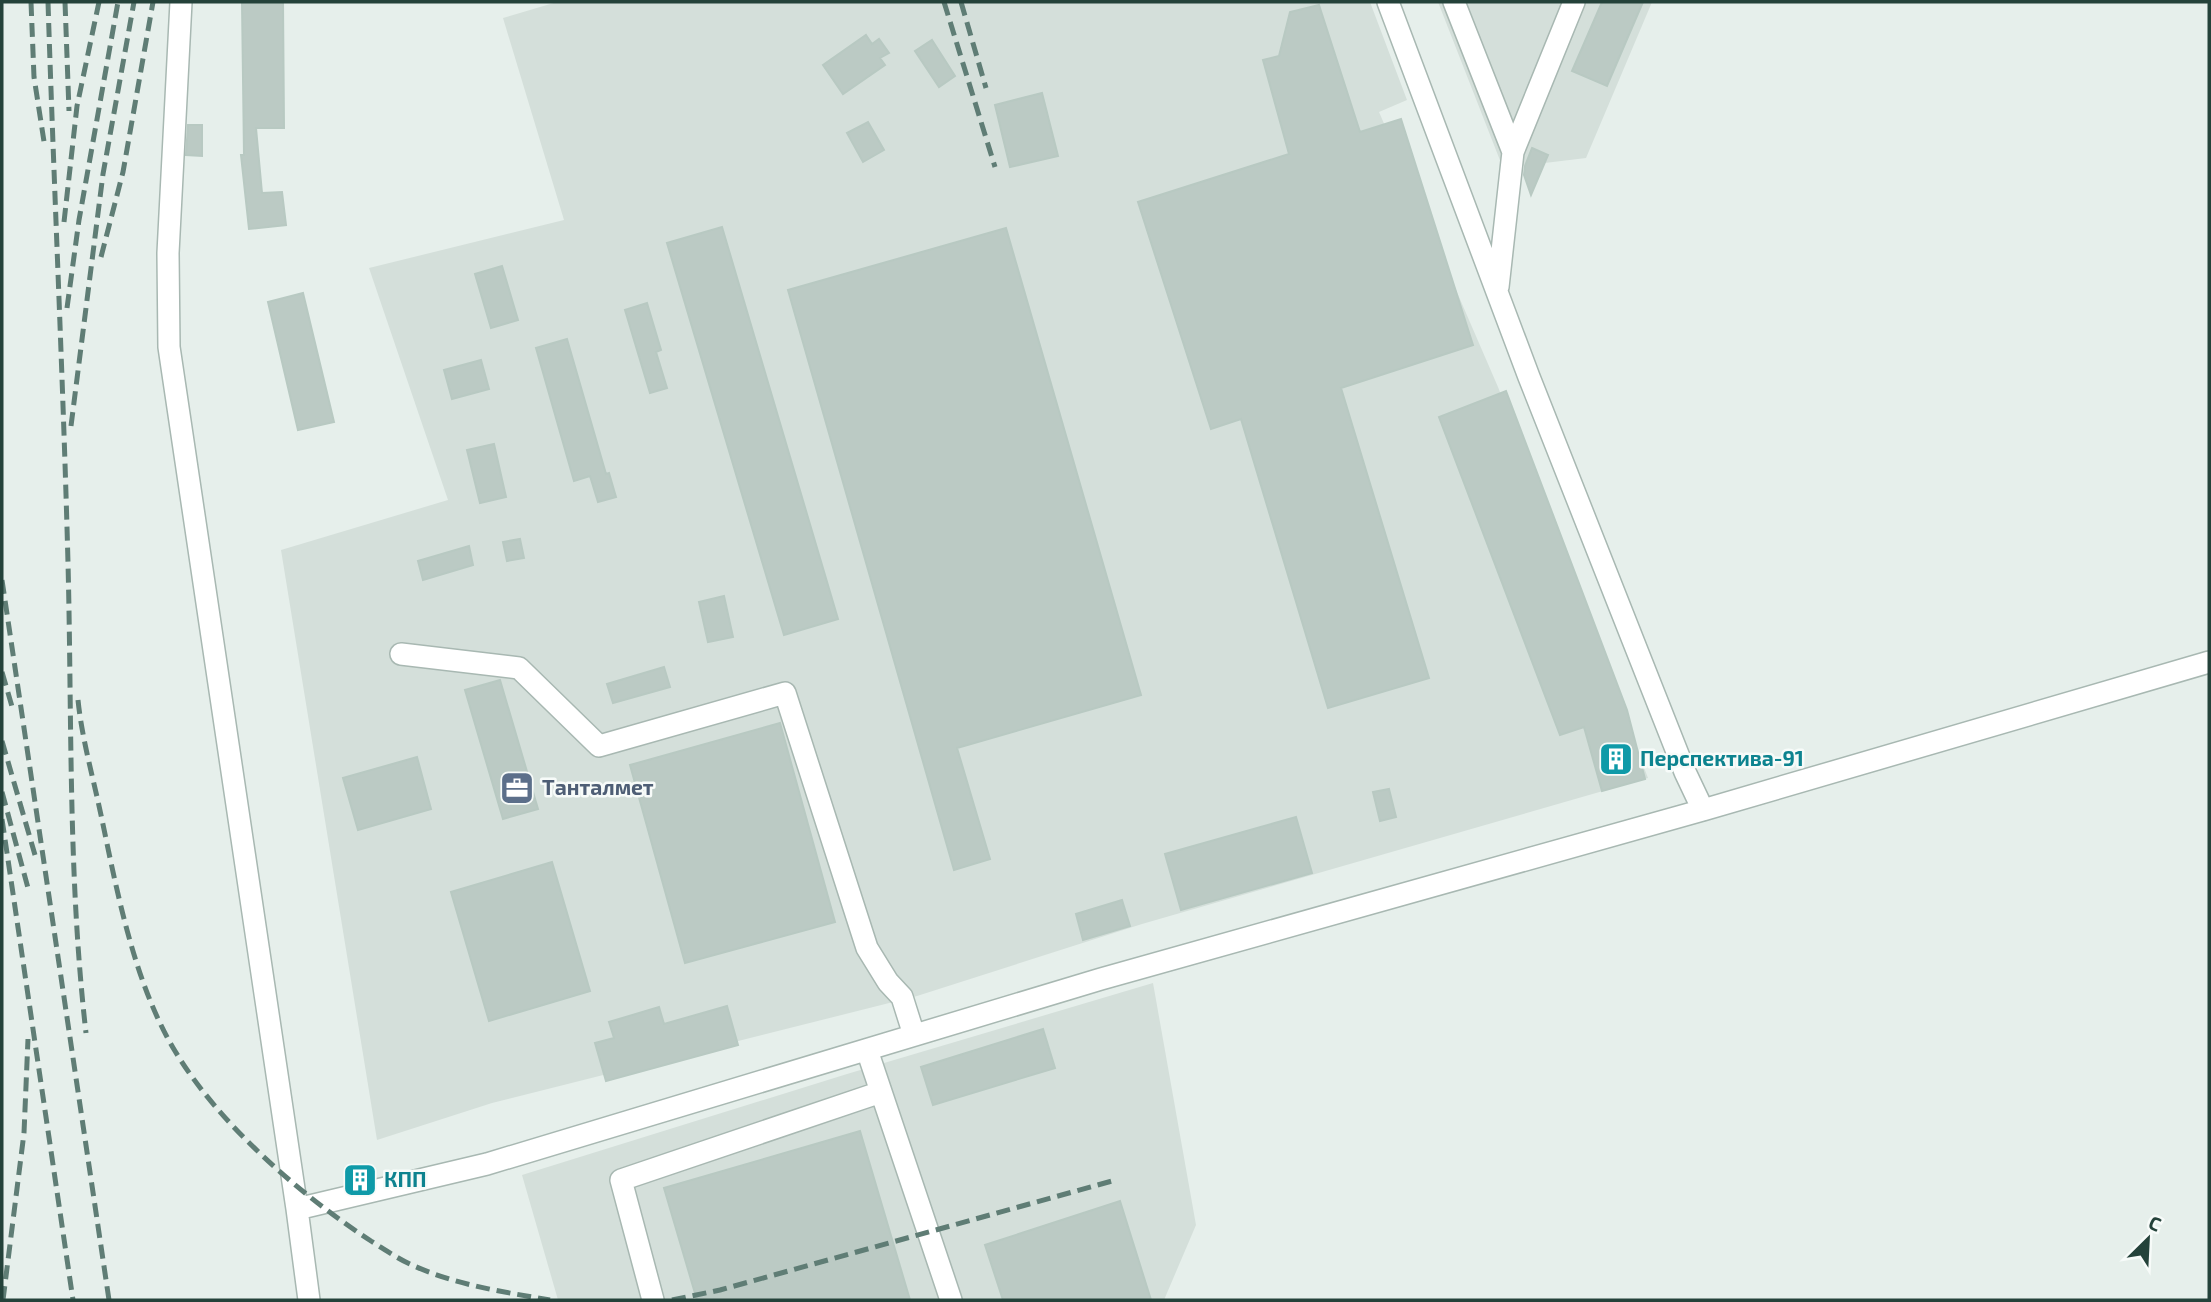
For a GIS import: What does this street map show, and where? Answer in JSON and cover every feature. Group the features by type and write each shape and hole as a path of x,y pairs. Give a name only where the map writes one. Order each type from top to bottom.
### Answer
{"street":[{"path":"181,2 168,253 169,347 309,1300"},
{"path":"1388,2 1497,292 1680,760 1703,810"},
{"path":"1454,2 1513,152"},
{"path":"1497,292 1513,152 1574,2"},
{"path":"401,654 519,668 599,746 785,693 867,948 888,982 902,997 914,1035"},
{"path":"297,1209 487,1164 1114,975 1703,810 2209,662"},
{"path":"867,1050 951,1300"},
{"path":"653,1300 621,1180 881,1092"}],"shaded area":[{"path":"557,2 1370,2 1407,100 1379,112 1498,387 1648,778 1142,924 917,996 492,1103 377,1140 281,550 448,500 369,268 564,220 503,18"},
{"path":"1438,2 1652,2 1586,158 1503,168"},
{"path":"1153,983 1196,1225 1164,1300 558,1300 522,1175"}],"building":[{"path":"242,2 283,2 284,128 256,128 262,193 282,192 286,225 249,229 241,155 244,155"},
{"path":"1602,2 1643,2 1607,86 1572,71"},
{"path":"1319,5 1360,132 1401,119 1473,345 1341,388 1429,678 1328,708 1241,419 1211,429 1138,202 1289,154 1263,60 1279,56 1290,12"},
{"path":"866,35 872,44 879,39 889,53 880,58 885,65 843,94 823,65"},
{"path":"932,40 955,76 939,87 915,51"},
{"path":"1042,93 1058,156 1010,167 995,105"},
{"path":"868,122 884,150 863,162 847,133"},
{"path":"188,125 202,125 202,156 186,155"},
{"path":"1532,148 1548,155 1531,195 1524,175"},
{"path":"722,227 838,619 784,635 667,243"},
{"path":"1006,228 1141,695 957,748 990,859 954,870 788,290"},
{"path":"502,266 518,320 491,328 475,274"},
{"path":"303,293 334,422 298,430 268,302"},
{"path":"647,303 661,350 656,352 667,388 650,393 625,310"},
{"path":"567,339 606,474 609,473 616,497 598,502 590,476 574,481 536,348"},
{"path":"481,360 489,389 452,399 444,370"},
{"path":"1506,391 1627,710 1645,779 1602,791 1584,727 1560,735 1439,417"},
{"path":"494,444 506,497 480,503 467,450"},
{"path":"520,539 524,558 507,561 503,542"},
{"path":"469,546 473,565 423,580 418,561"},
{"path":"724,596 733,637 708,642 699,602"},
{"path":"664,667 670,687 613,703 607,684"},
{"path":"500,680 538,809 503,819 465,690"},
{"path":"780,723 835,922 685,963 630,765"},
{"path":"417,757 431,809 358,830 343,778"},
{"path":"1389,789 1396,817 1380,821 1373,792"},
{"path":"1296,817 1312,873 1181,910 1165,854"},
{"path":"552,862 590,991 489,1021 451,892"},
{"path":"1122,900 1130,926 1083,940 1076,914"},
{"path":"727,1006 738,1045 606,1081 595,1043 614,1038 609,1022 659,1007 664,1024"},
{"path":"1043,1029 1055,1068 933,1105 921,1067"},
{"path":"860,1131 910,1300 697,1300 664,1188"},
{"path":"1120,1201 1151,1300 1003,1300 985,1245"}],"railway":[{"path":"31,2 34,77 45,148"},
{"path":"48,2 66,493 73,857 86,1033"},
{"path":"65,2 69,111"},
{"path":"64,222 77,106 99,2"},
{"path":"67,308 79,220 118,2"},
{"path":"71,426 103,174 134,2"},
{"path":"101,257 123,172 153,2"},
{"path":"944,2 995,167"},
{"path":"961,2 986,88"},
{"path":"2,580 109,1300"},
{"path":"2,672 13,710"},
{"path":"78,700 114,874 129,936 148,996 175,1051 214,1105 237,1131 289,1180 344,1223 396,1257 463,1283 550,1300"},
{"path":"2,741 35,855"},
{"path":"2,792 28,888"},
{"path":"2,819 73,1300"},
{"path":"3,1300 24,1133 28,1039"},
{"path":"672,1300 720,1290 1112,1181"}],"place":[{"name":"Перспектива-91","path":"1616,759"},
{"name":"Танталмет","path":"517,788"},
{"name":"КПП","path":"360,1180"}]}
